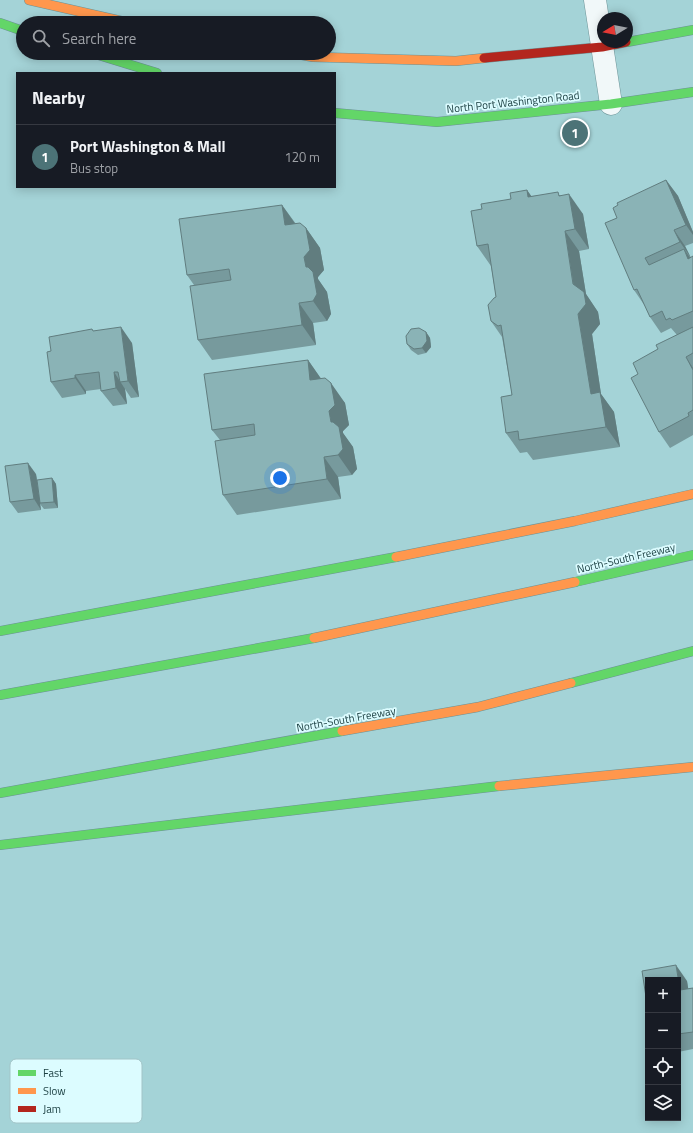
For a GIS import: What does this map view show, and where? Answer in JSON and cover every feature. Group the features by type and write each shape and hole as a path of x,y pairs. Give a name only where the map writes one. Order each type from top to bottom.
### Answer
{"main road":[{"path":"29,0 99,16"},
{"path":"0,24 16,29"},
{"path":"633,41 693,30"},
{"path":"336,58 456,61 597,47"},
{"path":"115,60 154,72"},
{"name":"North Port Washington Road","path":"336,113 438,122 611,104 693,92"},
{"path":"0,631 393,557 575,521 693,494"},
{"name":"North-South Freeway","path":"0,694 279,644 539,590 693,555"},
{"name":"North-South Freeway","path":"0,793 478,707 693,651"},
{"path":"0,845 486,786 615,772 693,767"}],"street":[{"path":"595,0 597,13"},
{"path":"602,48 611,104"}],"building":[{"path":"666,180 686,225 674,230 680,242 645,258 649,265 684,249 688,259 693,256 693,311 672,320 670,318 666,320 662,311 650,317 637,289 634,290 605,223 617,218 613,208 618,205 617,203"},
{"path":"527,190 528,197 558,192 559,196 569,194 575,229 565,231 573,284 584,292 586,304 578,314 591,394 600,392 606,427 519,440 518,431 506,433 501,397 512,395 501,325 498,326 491,321 488,305 496,297 488,244 477,246 471,211 482,209 481,204 511,199 510,193"},
{"path":"282,205 285,225 300,223 306,228 310,250 304,257 306,267 313,272 317,294 313,301 299,303 302,325 198,340 190,286 231,280 229,269 187,275 179,219"},
{"path":"121,327 128,381 120,382 118,372 114,372 116,388 101,391 99,372 75,375 75,378 51,382 47,352 51,351 49,337 92,329 93,331"},
{"path":"693,327 693,353 686,357 693,370 693,410 688,413 689,416 659,432 631,378 638,374 633,363 658,349 656,345"},
{"path":"419,328 426,332 427,341 422,348 414,349 407,344 406,336 411,329"},
{"path":"308,360 310,380 325,378 331,383 335,405 329,411 331,422 339,427 343,449 338,455 324,457 327,479 223,495 215,441 255,435 254,424 212,430 204,374"},
{"path":"28,463 34,499 10,502 5,466"},
{"path":"52,478 54,502 40,503 37,480"},
{"path":"676,965 678,977 645,977 645,990 642,971"},
{"path":"693,988 693,1032 681,1034 681,990"}],"traffic: fast":[{"path":"0,23 16,29"},
{"path":"633,41 693,30"},
{"path":"115,60 154,72"},
{"path":"336,113 437,122 611,104 693,92"},
{"path":"575,582 693,555"},
{"path":"0,631 396,557"},
{"path":"0,695 314,638"},
{"path":"571,683 693,651"},
{"path":"0,793 342,731"},
{"path":"0,845 499,786"}],"traffic: slow":[{"path":"29,0 99,16"},
{"path":"336,58 456,61 484,58"},
{"path":"396,557 575,521 693,494"},
{"path":"314,638 575,582"},
{"path":"342,731 478,707 571,683"},
{"path":"499,786 693,767"}],"traffic: jam":[{"path":"484,58 597,47"}],"place":[{"name":"Port Washington & Mall","path":"575,133"}]}
